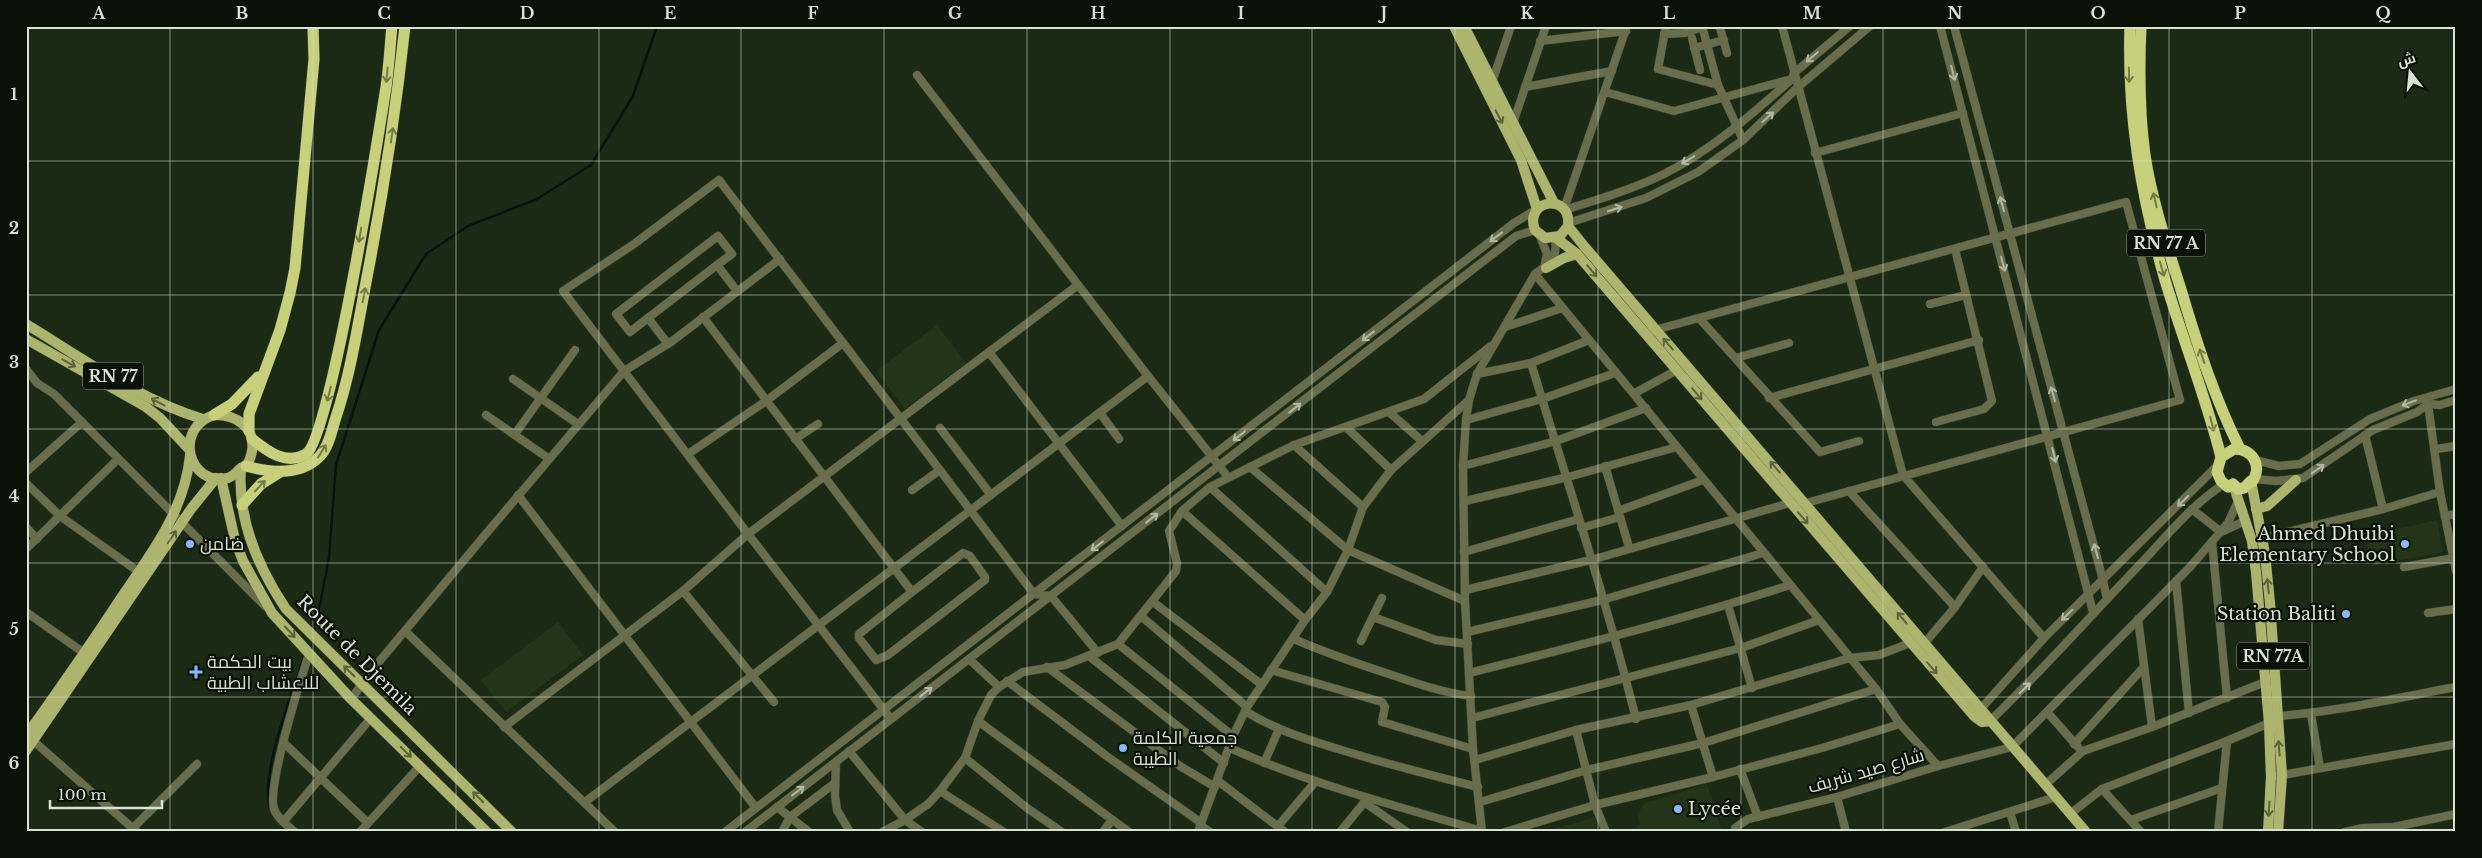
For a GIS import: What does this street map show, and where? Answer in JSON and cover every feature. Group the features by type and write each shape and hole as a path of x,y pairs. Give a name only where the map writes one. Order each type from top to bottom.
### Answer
{"highway":[{"path":"313,26 314,59"},
{"path":"320,26 314,59 295,268 286,313 249,414 250,435 268,452 287,459 299,457 312,449 322,424 349,298 386,86 392,26"},
{"path":"243,467 281,471 300,469 311,464 322,454 345,385 380,209 395,113 405,26"},
{"path":"2130,26 2130,101 2139,173 2166,282 2210,414 2219,462 2218,476 2238,489 2244,488 2253,480 2257,469 2255,460 2250,453 2240,449 2229,450 2219,462"},
{"name":"RN 77 A","path":"2141,26 2140,109 2145,156 2157,210 2194,334 2221,413 2240,449"},
{"path":"208,417 232,404 248,390 264,369"},
{"path":"242,505 261,484 281,471"}],"main road":[{"path":"1454,26 1521,160 1537,209"},
{"path":"1464,26 1554,203 1564,209 1568,224 1924,644 1982,722 1990,722 2086,832"},
{"path":"1554,203 1545,204 1537,209 1532,221 1538,233 1556,238 1577,254 1910,643 1977,713"},
{"path":"1556,238 1564,234 1568,224"},
{"path":"1545,268 1568,256 1577,254"},
{"name":"RN 77","path":"26,324 152,399 181,413 208,417"},
{"path":"26,339 153,412 189,452 200,471 219,478 234,475 243,467 252,453 250,435 234,417 208,417 192,432 189,452 186,480 175,514 139,572 29,737 26,751"},
{"name":"Route de Djemila","path":"243,467 242,505 252,545 270,585 286,609 512,832"},
{"path":"29,737 182,523 219,478"},
{"path":"219,478 235,540 243,561 272,613 351,699 486,832"},
{"name":"RN 77A","path":"2253,480 2270,603 2270,680 2273,719 2282,775 2278,832"},
{"path":"2256,509 2266,506 2296,480"},
{"path":"2228,484 2238,501 2252,541 2270,680"},
{"path":"2268,832 2273,719"}],"street":[{"path":"1492,82 1511,26"},
{"path":"1513,123 1546,26"},
{"path":"1718,85 1658,68 1665,30 1685,33 1702,26 1718,85 1743,140"},
{"path":"1782,26 1793,76 1902,475 2044,638"},
{"path":"1564,209 1616,193 1666,173 1712,144 1850,26"},
{"path":"1568,224 1646,198 1672,186 1714,162 1743,140 1797,88 1870,26"},
{"path":"1940,26 2049,436 2093,612"},
{"path":"1954,26 2104,580 2107,599"},
{"path":"1720,28 1727,53"},
{"path":"1540,41 1626,29 1564,209"},
{"path":"1692,38 1700,70"},
{"path":"1694,48 1724,40"},
{"path":"1525,87 1612,71"},
{"path":"918,76 1228,478"},
{"path":"1605,92 1674,111 1724,99 1793,76"},
{"path":"1815,153 1963,113"},
{"path":"891,719 563,291 634,244 719,180 1034,594 1051,596 1098,653"},
{"path":"1645,333 2126,202 2180,400 1902,475 1806,503"},
{"path":"726,832 1514,223 1537,209"},
{"path":"745,832 1512,240 1538,233 1546,254 1545,268"},
{"path":"718,236 732,254 717,265 630,332 616,314 718,236"},
{"path":"1230,748 1264,763 1316,780 1366,800 1482,831 1473,749 1465,601 1463,466 1466,420 1469,400 1477,374 1535,274 1545,268 1554,256 1556,238"},
{"path":"1936,422 1984,410 1992,400 1979,340 1955,249"},
{"path":"351,699 548,458 624,370 668,344 780,259"},
{"path":"717,265 737,291"},
{"path":"1535,274 1615,373 1635,393 1703,480 1876,689 1900,724 1938,766"},
{"path":"504,728 683,591 748,534 1078,285"},
{"path":"1930,304 1966,295"},
{"path":"1505,327 1562,308"},
{"path":"702,317 912,592"},
{"path":"648,318 668,344"},
{"path":"1699,318 1736,358 1769,398 1820,452 1859,441"},
{"path":"1477,374 1532,363 1589,340"},
{"path":"1769,398 1979,340"},
{"path":"882,832 905,820 928,804 940,791 965,758 978,721 991,695 999,686 1023,672 1065,665 1118,644 1176,572 1177,563 1169,531 1182,511 1210,487 1294,445 1424,399 1497,342"},
{"path":"688,454 766,401 843,343"},
{"path":"1736,358 1789,343"},
{"path":"515,434 575,350"},
{"path":"989,352 1122,526"},
{"path":"1532,363 1542,400 1568,477 1636,719"},
{"path":"26,369 37,383"},
{"path":"1635,393 1677,370"},
{"path":"1466,420 1542,400 1615,373"},
{"path":"26,376 54,394 272,613"},
{"path":"585,802 1148,376"},
{"path":"513,379 578,424"},
{"path":"2255,460 2279,466 2300,464 2370,419 2414,401 2456,389"},
{"path":"1199,826 1217,784 1233,736 1246,709 1305,620 1327,592 1348,550 1363,507 1391,470 1469,400"},
{"path":"2253,480 2296,480 2310,474 2373,430 2417,412 2428,404 2440,405 2456,400"},
{"path":"2428,404 2436,449 2440,492 2445,516 2453,537 2456,571"},
{"path":"1463,466 1556,441 1646,408"},
{"path":"1390,412 1422,441"},
{"path":"1100,413 1119,439"},
{"path":"486,416 548,458"},
{"path":"26,472 82,422"},
{"path":"795,439 818,424"},
{"path":"940,428 991,495"},
{"path":"1346,428 1391,470"},
{"path":"2365,435 2383,510"},
{"path":"1294,445 1363,507"},
{"path":"2436,449 2456,446"},
{"path":"1465,501 1568,477 1677,447"},
{"path":"26,549 118,459"},
{"path":"1977,713 2044,638 2104,580 2219,462"},
{"path":"1605,466 1629,547"},
{"path":"1250,467 1348,550 1465,601"},
{"path":"912,490 940,470"},
{"path":"1581,528 1703,480"},
{"path":"26,483 60,516 139,572"},
{"path":"1990,722 2033,680 2093,612 2192,509 2228,484"},
{"path":"1210,487 1327,592"},
{"path":"1849,491 1955,607"},
{"path":"2262,538 2383,510 2440,492"},
{"path":"518,495 756,808"},
{"path":"2012,747 2048,713 2212,542 2228,523 2238,501"},
{"path":"1466,590 1591,560 1629,547 1790,503"},
{"path":"2192,509 2221,532"},
{"path":"1182,511 1305,620"},
{"path":"2445,516 2456,514"},
{"path":"1464,552 1579,519"},
{"path":"2221,532 2245,521"},
{"path":"26,527 37,538"},
{"path":"2212,542 2227,698"},
{"path":"963,553 970,556 985,577 985,580 888,655 876,660 859,634 912,592 963,553"},
{"path":"1467,632 1602,600 1763,553"},
{"path":"2404,567 2454,558"},
{"path":"1924,644 1955,607 1982,567"},
{"path":"2176,581 2188,713"},
{"path":"1469,673 1728,605 1790,585"},
{"path":"683,591 774,702"},
{"path":"1361,641 1382,598"},
{"path":"1153,602 1261,684"},
{"path":"1728,605 1752,688"},
{"path":"2428,613 2456,609"},
{"path":"26,612 84,654"},
{"path":"1141,616 1246,709 1279,729 1400,768 1478,787"},
{"path":"1372,618 1436,640 1468,644"},
{"path":"2138,618 2152,727"},
{"path":"1472,718 1741,648 1819,620"},
{"path":"405,631 504,728 615,832"},
{"path":"1294,638 1330,655 1452,694 1471,696"},
{"path":"1475,760 1576,730 1636,719 1691,705 1850,658 1879,655 1910,643"},
{"path":"1118,644 1233,736"},
{"path":"295,832 274,809 273,797 284,743 309,654"},
{"path":"1089,656 1224,763"},
{"path":"969,659 999,686"},
{"path":"1047,667 1180,766 1217,784 1285,832"},
{"path":"2074,744 2143,668"},
{"path":"1271,670 1382,702 1385,707 1382,722 1473,749"},
{"path":"1007,680 1199,826 1210,832"},
{"path":"2045,784 2083,751 2152,727 2270,680"},
{"path":"2070,814 2102,789 2227,741 2273,719 2456,688"},
{"path":"1480,802 1587,770 1703,743 1876,689"},
{"path":"1691,705 1713,777"},
{"path":"2048,713 2074,744 2083,751"},
{"path":"2311,714 2320,768"},
{"path":"284,821 371,718"},
{"path":"978,721 1129,832"},
{"path":"1505,832 1595,805 1740,770 1900,724"},
{"path":"1264,763 1279,729"},
{"path":"1576,730 1595,805 1606,832"},
{"path":"29,737 135,830 197,764"},
{"path":"2218,832 2227,741"},
{"path":"284,743 368,824"},
{"path":"2271,776 2456,744"},
{"name":"شارع صيد شريف","path":"1735,832 1734,828 1740,822 1837,797 1938,766 2012,747"},
{"path":"849,751 905,820 922,832"},
{"path":"965,758 1027,808 1062,832"},
{"path":"836,762 834,796 838,810 850,832"},
{"path":"360,832 420,766"},
{"path":"1740,770 1758,817"},
{"path":"1278,826 1316,780"},
{"path":"782,832 790,817 835,783"},
{"path":"2131,820 2222,788"},
{"path":"2102,789 2141,832"},
{"path":"940,791 1004,832"},
{"path":"1837,797 1846,832"},
{"path":"1945,832 2056,797"},
{"path":"1350,832 1342,829 1366,800"},
{"path":"1366,800 1407,832"},
{"path":"777,807 810,832"},
{"path":"2010,812 2016,832"},
{"path":"2345,832 2363,828 2395,829 2456,814"},
{"path":"1103,832 1112,820"}],"shaded area":[{"path":"937,325 966,363 905,409 876,371"},
{"name":"Ahmed Dhuibi Elementary School","path":"2437,520 2443,552 2372,566 2365,536"},
{"path":"558,622 583,655 506,712 481,680"},
{"name":"Lycée","path":"1707,784 1722,832 1638,832 1636,827 1640,825 1637,814 1645,803"},
{"path":"1596,817 1599,832 1544,832"}],"waterway":[{"path":"312,632 320,604 329,558 336,465 379,330 426,254 468,226 537,199 591,165 633,96 657,26"},
{"path":"275,818 269,805 268,786 271,763 277,738 305,654"},
{"path":"282,825 288,832"}],"place":[{"name":"ضامن","path":"190,544"},
{"name":"Ahmed Dhuibi Elementary School","path":"2405,544"},
{"name":"Station Baliti","path":"2346,614"},
{"name":"بيت الحكمة للاعشاب الطبية","path":"196,672"},
{"name":"جمعية الكلمة الطيبة","path":"1123,748"},
{"name":"Lycée","path":"1678,809"}]}
